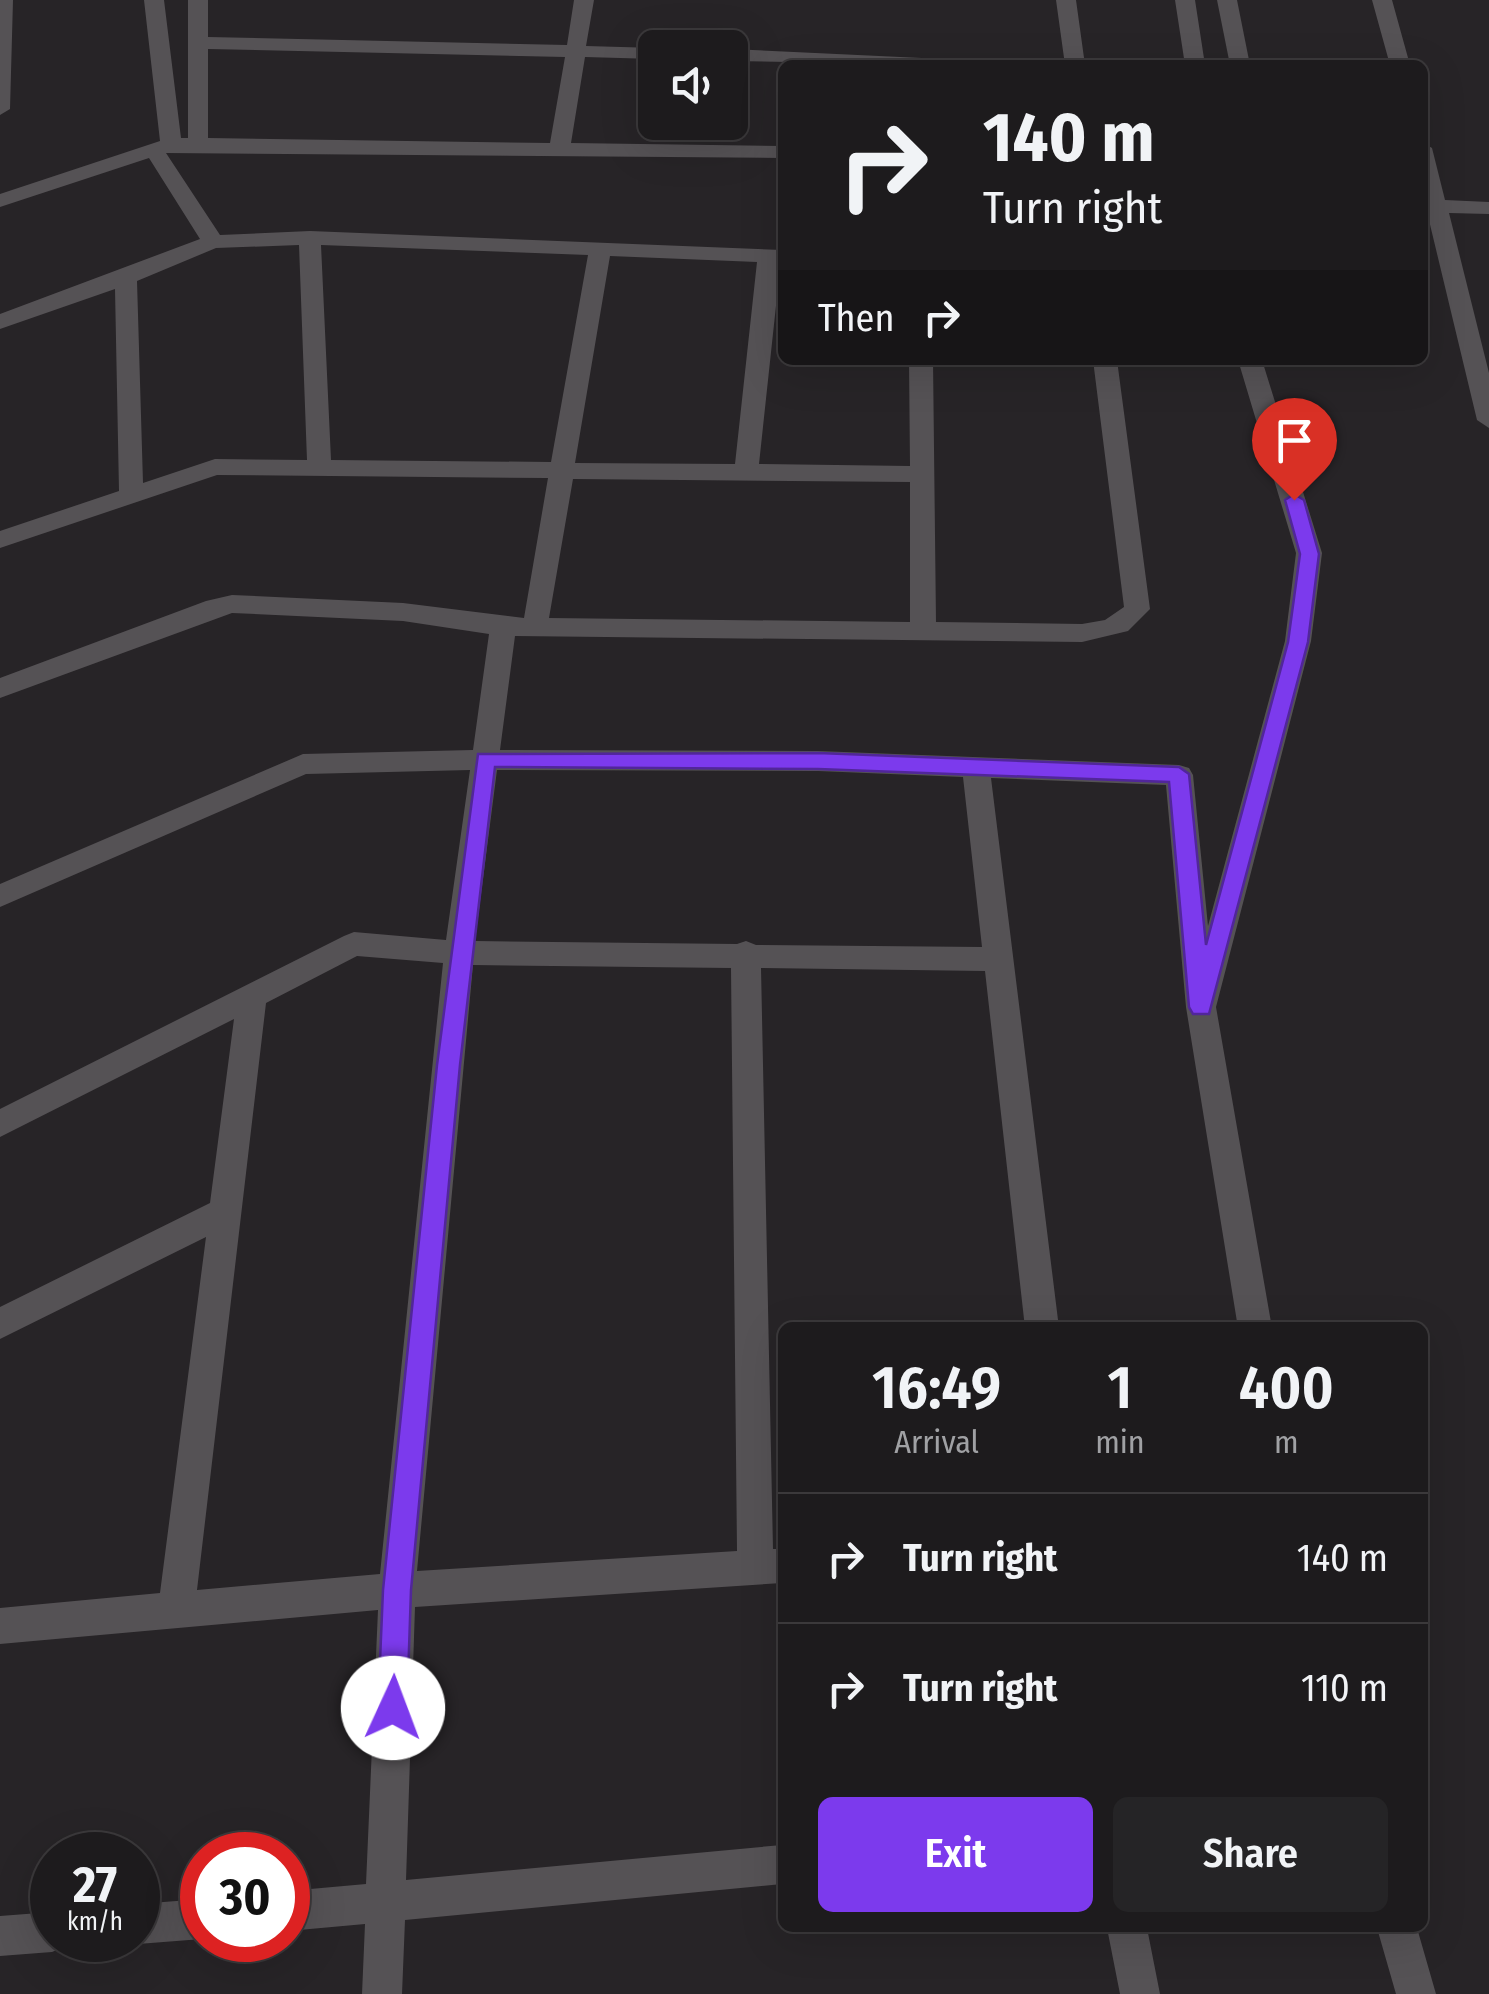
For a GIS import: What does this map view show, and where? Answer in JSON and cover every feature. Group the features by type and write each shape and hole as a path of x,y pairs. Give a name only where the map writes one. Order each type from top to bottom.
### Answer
{"street":[{"path":"0,109 3,0"},
{"path":"154,0 168,93 163,147 213,242"},
{"path":"198,0 198,142"},
{"path":"559,152 584,0"},
{"path":"1066,0 1074,60"},
{"path":"1185,0 1194,60"},
{"path":"1227,0 1239,60"},
{"path":"1382,0 1399,60"},
{"path":"197,43 638,53"},
{"path":"748,56 836,60"},
{"path":"0,177 4,200 163,147 198,142 559,152 778,152"},
{"path":"1489,208 1430,206 1489,420"},
{"path":"310,238 320,468"},
{"path":"0,322 126,278 213,242 310,238 776,256 746,472"},
{"path":"382,1994 397,1590 459,952 485,760 560,473 600,249"},
{"path":"126,278 130,495"},
{"path":"920,365 923,631"},
{"path":"0,688 215,606 232,604 404,612 519,627 1082,633 1127,622 1136,609 1106,365"},
{"path":"1201,1007 1298,642 1309,554 1252,365"},
{"path":"3,532 215,467 922,474"},
{"path":"0,896 302,764 818,761 1179,774 1201,1007 1253,1322"},
{"path":"976,767 1041,1322"},
{"path":"0,1124 354,944 459,952 999,959"},
{"path":"0,1626 397,1590 768,1567 746,953"},
{"path":"176,1610 252,996"},
{"path":"0,1324 226,1211"},
{"path":"310,1909 778,1865"},
{"path":"1129,1932 1140,1994"},
{"path":"1399,1932 1416,1994"},
{"path":"0,1936 30,1934"}],"route":[{"path":"393,1708 397,1590 459,952 485,760 818,761 1179,774 1201,1007 1205,979 1298,642 1309,554 1294,500"}]}
